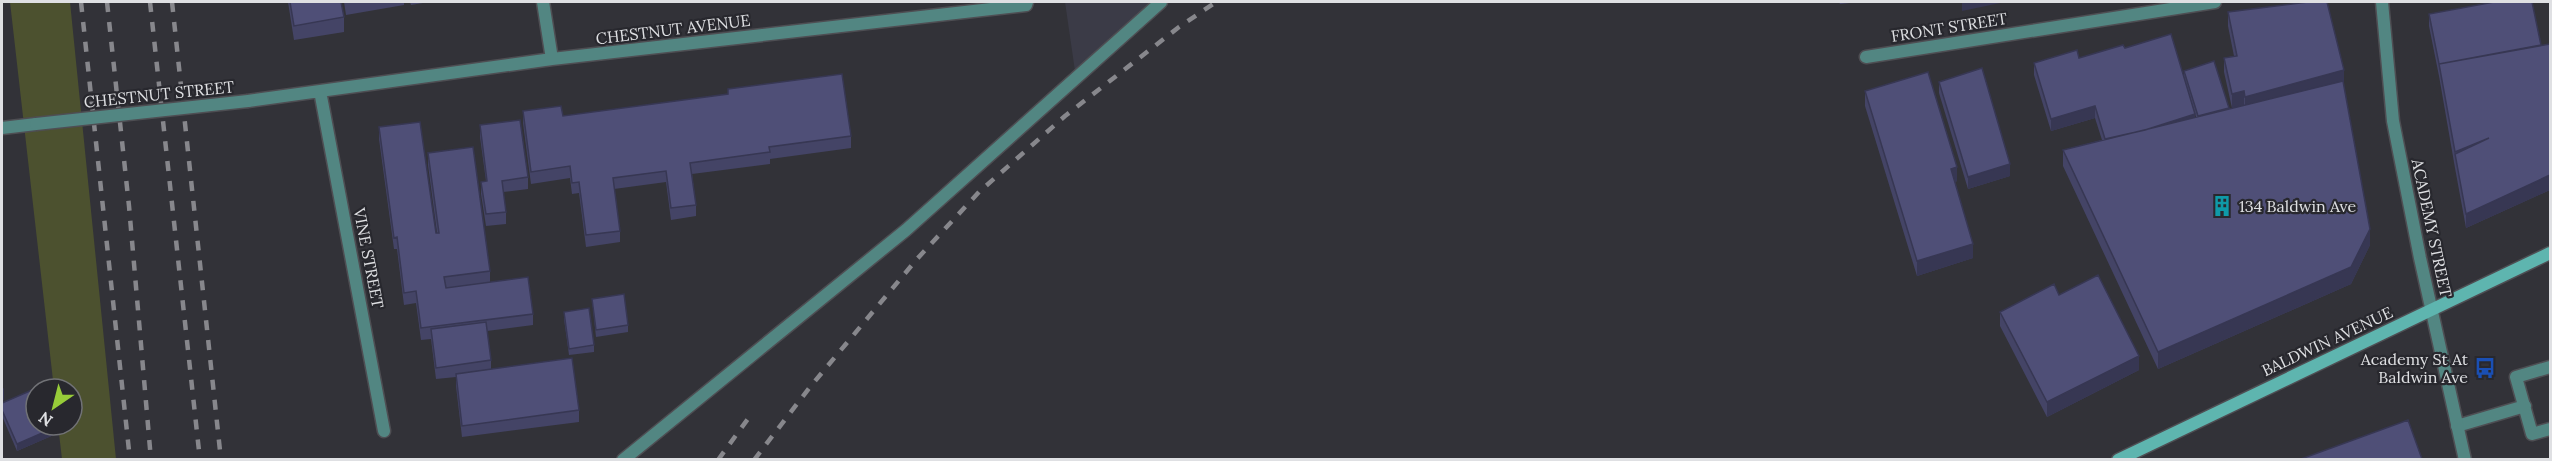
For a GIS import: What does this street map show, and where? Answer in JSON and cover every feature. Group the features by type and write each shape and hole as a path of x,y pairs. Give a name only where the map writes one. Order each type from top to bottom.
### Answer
{"street":[{"path":"543,2 552,59"},
{"name":"CHESTNUT AVENUE","path":"321,91 552,59 1026,4 1027,2"},
{"path":"623,459 906,230 1161,2"},
{"name":"FRONT STREET","path":"1866,57 2215,2"},
{"name":"ACADEMY STREET","path":"2382,2 2393,121 2465,459"},
{"name":"CHESTNUT STREET","path":"2,128 321,91"},
{"name":"VINE STREET","path":"321,91 384,430"},
{"name":"BALDWIN AVENUE","path":"2118,459 2550,253"},
{"path":"2550,367 2516,377 2532,434 2550,429"},
{"path":"2457,426 2525,406"}],"shaded area":[{"path":"1065,2 1157,2 1075,71"}],"green space":[{"path":"10,2 70,2 116,459 62,459 59,437 84,437 84,377 53,377"}],"building":[{"path":"290,2 341,2 344,17 294,26"},
{"path":"2308,2 2327,2 2344,70 2245,97 2244,91 2232,94 2224,58 2237,56 2228,12"},
{"path":"2494,2 2532,2 2541,45 2439,64 2429,14"},
{"path":"2171,34 2195,114 2145,130 2105,139 2095,106 2051,119 2034,63 2077,50 2079,58 2123,45 2125,48"},
{"path":"2550,44 2550,175 2466,214 2455,154 2489,138 2455,152 2439,64"},
{"path":"2214,61 2229,108 2198,116 2184,71"},
{"path":"1982,68 2010,164 1968,177 1939,82"},
{"path":"1928,72 1957,167 1951,169 1973,244 1917,261 1865,91"},
{"path":"842,74 851,136 769,147 770,152 690,163 696,205 671,208 666,171 613,178 620,231 586,235 579,182 572,183 570,166 531,172 523,111 561,106 563,116 728,94 728,89"},
{"name":"134 Baldwin Ave","path":"2343,81 2370,229 2351,267 2158,352 2063,150"},
{"path":"520,120 528,177 502,181 506,212 486,214 481,182 487,181 480,125"},
{"path":"420,122 436,233 439,233 428,153 473,147 490,271 444,277 446,288 528,277 533,314 421,328 416,291 404,293 379,127"},
{"path":"2098,275 2139,356 2047,402 2000,312 2054,284 2059,295"},
{"path":"624,294 628,325 596,330 592,299"},
{"path":"589,308 594,345 569,349 564,312"},
{"path":"486,322 491,360 436,368 431,329"},
{"path":"572,358 579,410 462,426 456,374"},
{"path":"24,393 24,437 33,437 17,444 2,410 2,403"},
{"path":"2408,420 2422,459 2301,459"}],"railway":[{"path":"81,2 130,460"},
{"path":"107,2 129,206 151,460"},
{"path":"150,2 200,460"},
{"path":"172,2 221,460"},
{"path":"754,460 810,387 917,259 979,192 1065,116 1179,27 1216,2"},
{"path":"718,460 750,416"}],"place":[{"name":"134 Baldwin Ave","path":"2222,206"},
{"name":"Academy St At Baldwin Ave","path":"2485,368"}]}
